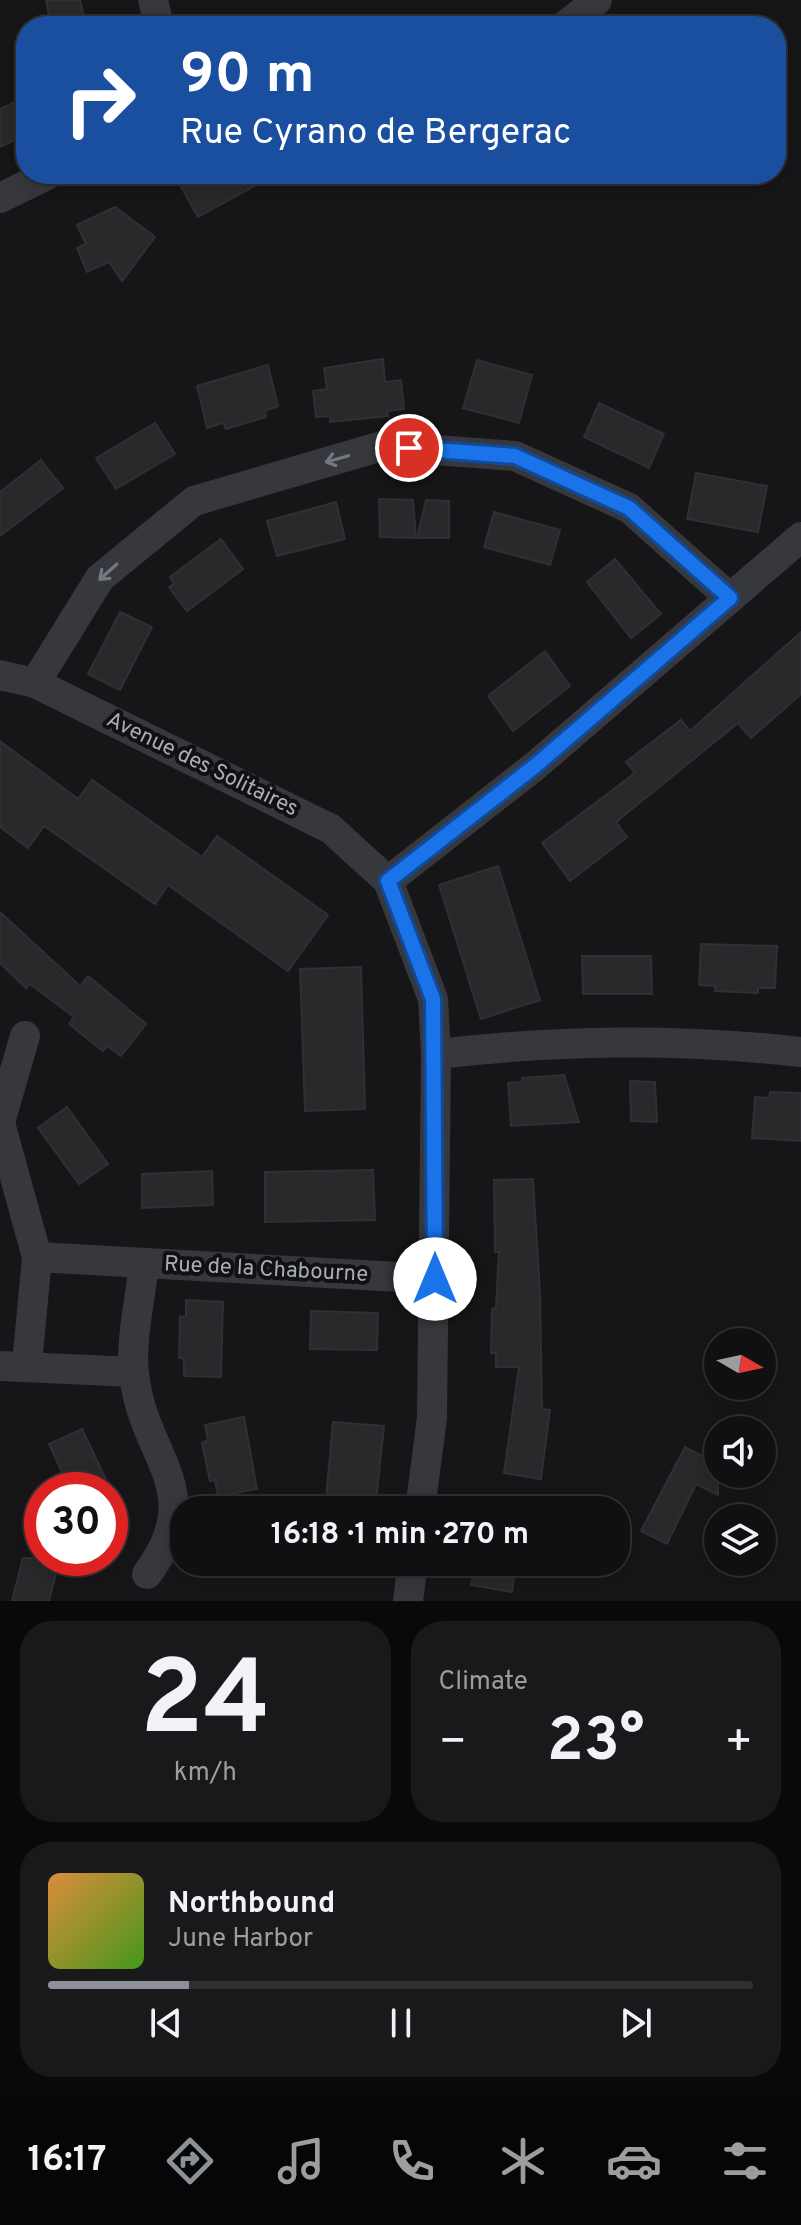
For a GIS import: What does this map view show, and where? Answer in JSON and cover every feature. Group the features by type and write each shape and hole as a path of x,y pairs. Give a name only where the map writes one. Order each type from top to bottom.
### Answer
{"street":[{"path":"577,16 597,0"},
{"path":"0,198 29,184"},
{"path":"35,683 100,578 194,501 382,446 515,456 629,508 730,598"},
{"path":"422,1496 432,1418 436,1054 433,999 388,881 535,766 801,537"},
{"name":"Avenue des Solitaires","path":"0,675 35,683 331,829 388,881"},
{"path":"25,1036 0,1122 37,1257 13,1366 133,1372"},
{"path":"436,1054 603,1040 737,1045 801,1052"},
{"name":"Rue de la Chabourne","path":"37,1257 435,1279"},
{"name":"Rue de la Chabourne","path":"144,1263 133,1372 147,1431 171,1476 176,1514 165,1551 147,1574"},
{"path":"408,1601 411,1576"}],"building":[{"path":"46,0 80,0 84,16 49,16"},
{"path":"16,101 16,140 0,147 0,109"},
{"path":"187,184 258,184 198,217 181,187"},
{"path":"115,207 155,237 122,281 109,262 87,272 77,248 86,244 77,225"},
{"path":"383,359 385,382 401,380 404,409 387,411 388,416 330,422 330,416 316,417 313,391 327,389 324,368"},
{"path":"477,360 532,375 519,423 463,408"},
{"path":"268,365 278,406 265,411 266,417 226,429 223,423 207,428 197,386"},
{"path":"599,403 664,434 649,468 584,437"},
{"path":"155,423 175,454 116,489 96,458"},
{"path":"41,460 63,488 0,536 0,492"},
{"path":"696,473 767,486 758,532 687,519"},
{"path":"379,499 413,500 416,538 380,537"},
{"path":"426,500 449,501 449,538 417,538"},
{"path":"336,502 345,539 277,556 267,521"},
{"path":"494,512 560,530 550,565 484,547"},
{"path":"221,539 243,569 187,611 169,587 174,584 170,577"},
{"path":"615,559 661,614 631,638 587,582"},
{"path":"120,612 152,627 120,690 88,674"},
{"path":"801,632 801,694 751,738 738,723 616,822 627,837 570,881 542,843 635,773 626,762 681,720 690,731"},
{"path":"545,651 570,686 513,731 488,696"},
{"path":"0,741 78,799 92,780 202,857 217,836 328,915 288,971 168,885 155,904 44,826 28,848 0,827"},
{"path":"498,866 540,1000 481,1019 439,885"},
{"path":"0,912 80,986 88,976 146,1024 121,1056 107,1046 103,1051 69,1024 74,1017 30,984 26,988 0,963"},
{"path":"701,944 777,946 775,988 758,988 758,993 715,991 715,986 699,985"},
{"path":"582,956 651,956 652,994 583,994"},
{"path":"361,967 365,1109 305,1111 300,969"},
{"path":"564,1075 579,1122 511,1126 508,1083 522,1082 522,1078"},
{"path":"630,1081 655,1082 657,1122 631,1121"},
{"path":"770,1092 801,1093 801,1141 752,1138 755,1097 769,1098"},
{"path":"67,1107 108,1164 79,1184 38,1128"},
{"path":"373,1170 375,1220 265,1222 265,1172"},
{"path":"212,1171 213,1205 142,1208 142,1174"},
{"path":"533,1179 540,1294 542,1409 550,1410 541,1479 504,1473 519,1367 496,1367 496,1353 491,1353 492,1309 496,1308 499,1252 495,1252 494,1180"},
{"path":"186,1300 223,1302 221,1377 184,1376 184,1359 179,1358 180,1317 186,1316"},
{"path":"311,1311 378,1313 377,1350 310,1349"},
{"path":"244,1417 257,1489 218,1496 215,1480 210,1481 202,1443 208,1440 205,1425"},
{"path":"333,1422 384,1426 376,1496 326,1496"},
{"path":"82,1429 102,1472 62,1472 49,1444"},
{"path":"685,1447 704,1457 704,1488 696,1484 667,1544 641,1531"},
{"path":"704,1488 718,1488 718,1495"},
{"path":"23,1558 24,1576 55,1576 49,1601 12,1601"},
{"path":"473,1576 514,1576 512,1592 471,1585"}],"route":[{"path":"409,448 515,456 629,508 730,598 535,766 388,881 433,999 436,1054 435,1279"}]}
